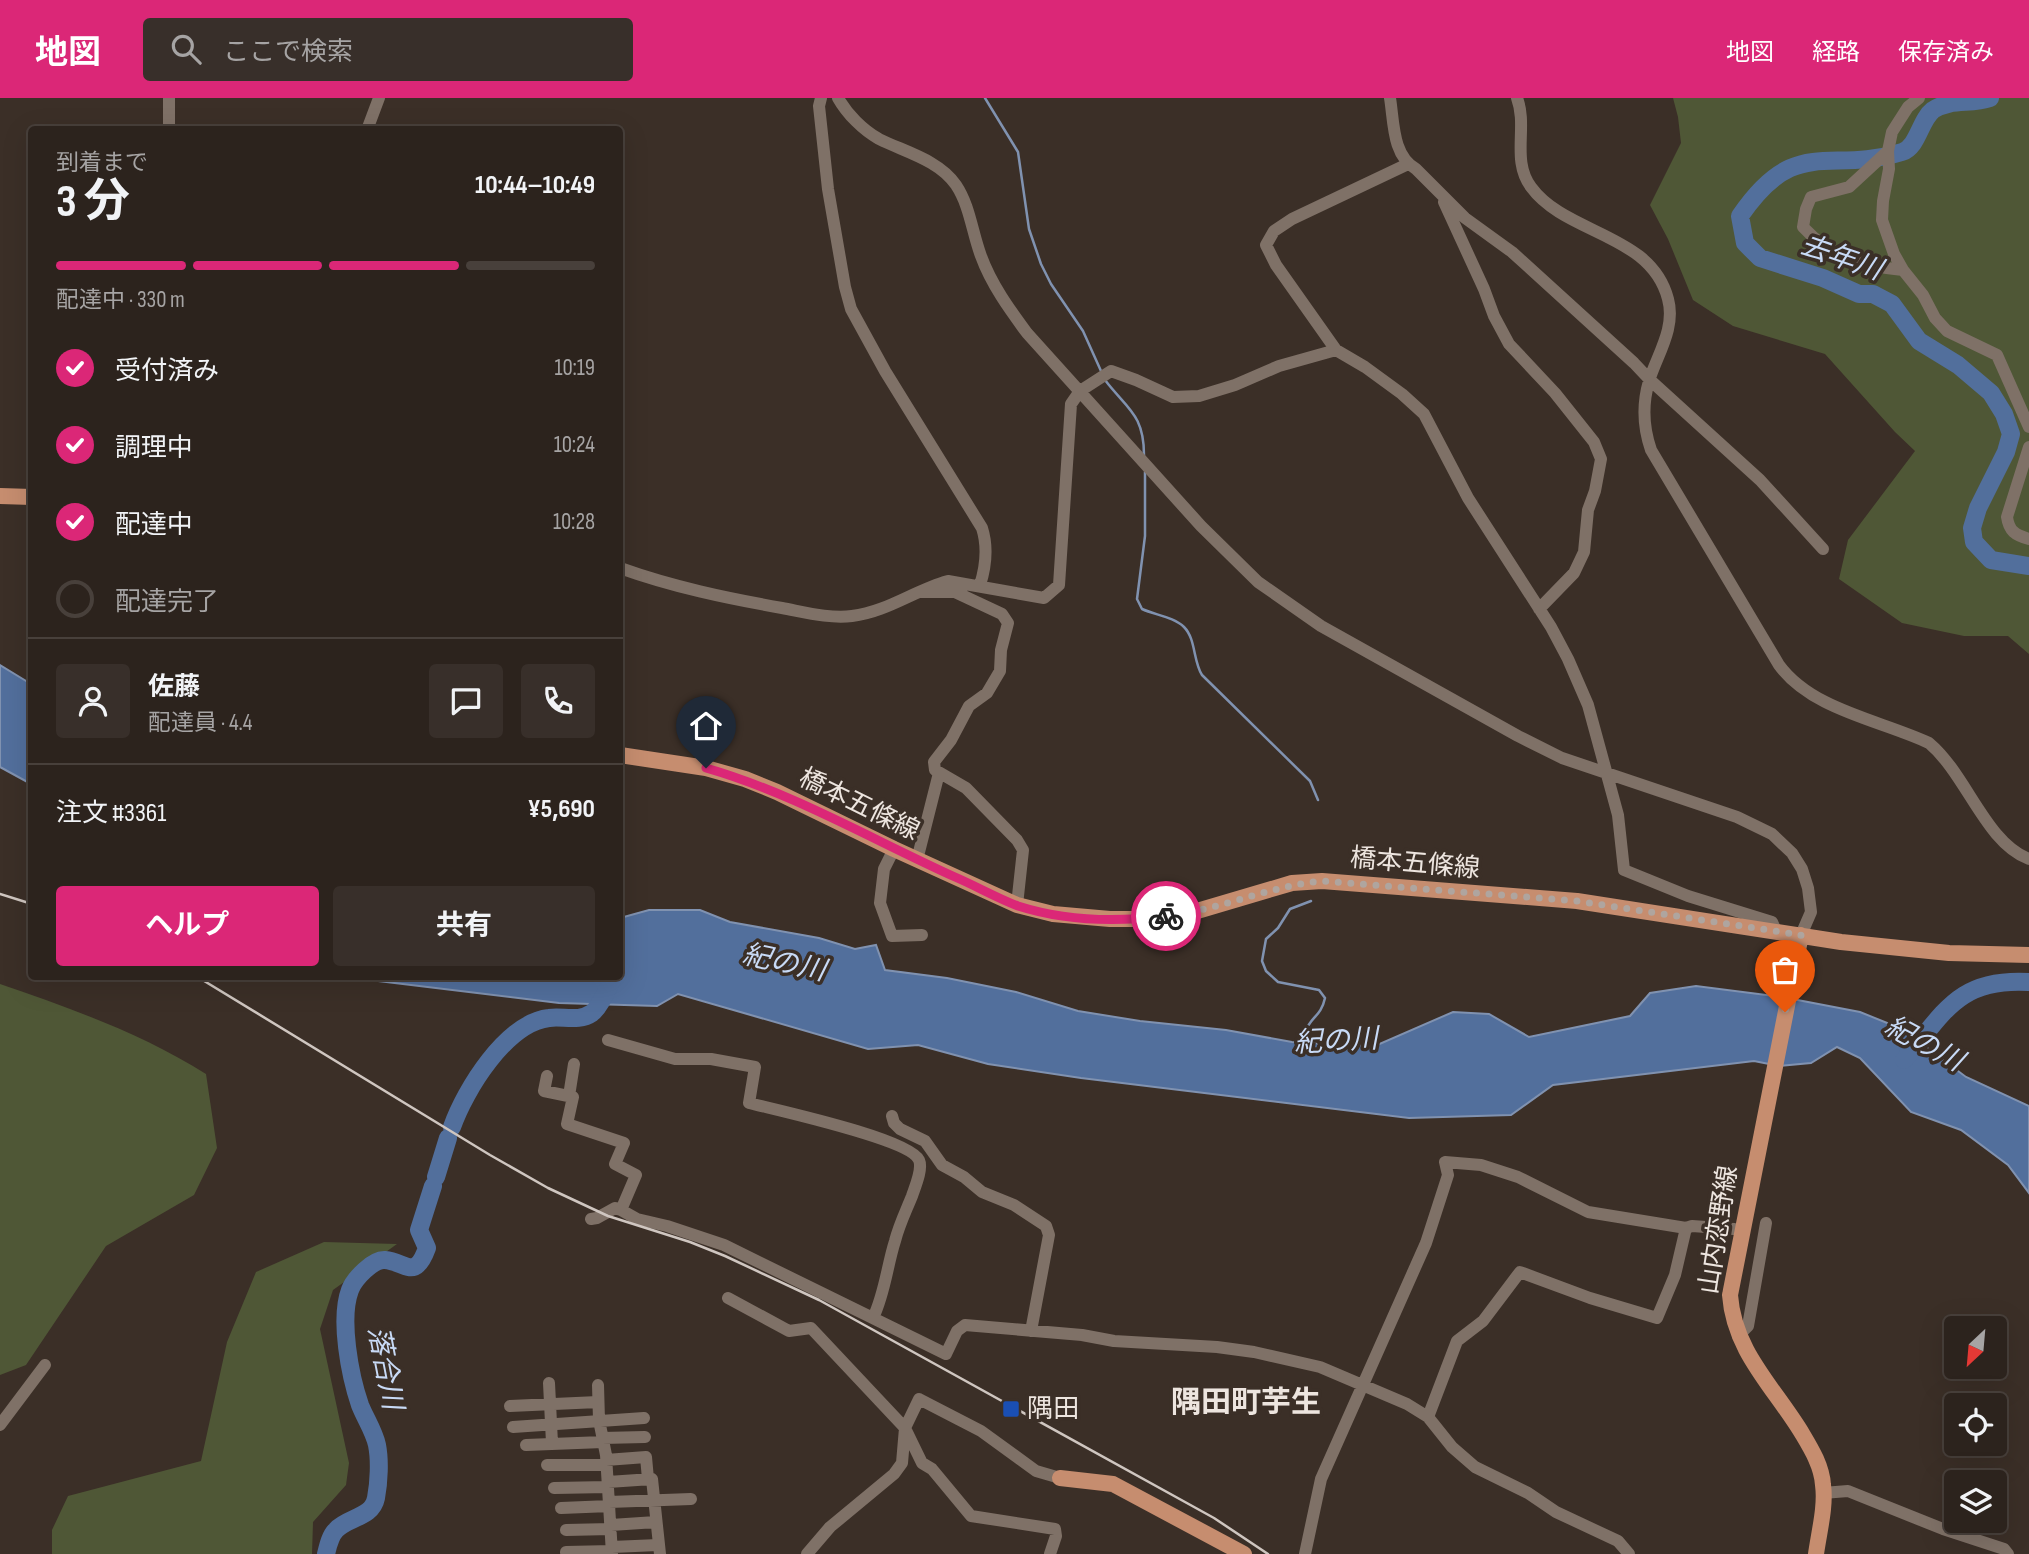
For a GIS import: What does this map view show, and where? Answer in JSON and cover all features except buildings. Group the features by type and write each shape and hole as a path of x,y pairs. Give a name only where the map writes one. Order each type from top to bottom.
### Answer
{"main road":[{"path":"0,496 28,497"},
{"name":"橋本五條線","path":"623,755 706,768 745,779 1017,905 1053,914 1110,919 1144,919 1187,914 1292,884 1322,881 1577,901 1801,935 1949,953 2029,955"},
{"name":"山内恋野線","path":"1801,935 1730,1295 1731,1316 1738,1336 1810,1447 1819,1467 1824,1493 1816,1554"},
{"path":"1060,1478 1113,1484 1244,1554"}],"street":[{"path":"169,98 169,126"},
{"path":"368,126 379,98"},
{"path":"821,98 819,106 828,189 851,309 885,371 982,528 985,558 979,585"},
{"path":"838,98 859,124 876,137 918,156 955,184 966,204 981,257 1007,307 1027,333 1201,526 1258,582 1321,626 1562,758 1737,817 1772,834 1802,869 1808,888 1811,912 1801,935"},
{"path":"1390,98 1397,145 1408,164 1465,218 1512,252 1634,363 1760,480 1823,549"},
{"path":"1517,98 1520,155 1522,169 1529,185 1552,207 1638,255 1662,282 1669,299 1671,315 1650,380 1644,414 1645,432 1651,450 1789,679 1811,696 1826,703 1929,743 1954,769 2006,846 2029,859"},
{"path":"1919,98 1908,107 1892,132 1882,220 1894,254 1923,295 1935,318 1947,331 1997,355 2029,427"},
{"path":"1888,150 1849,187 1811,198 1803,227 1816,241 1847,259 1872,267 1903,270"},
{"path":"1408,164 1292,219 1274,231 1266,245 1276,265 1336,350 1402,394 1423,414 1468,498 1568,659 1588,705 1618,815 1624,870 1688,896 1772,922 1776,931"},
{"path":"1439,192 1509,344 1555,393 1594,442 1601,459 1588,510 1584,552 1574,573 1539,609"},
{"path":"623,569 664,584 715,596 824,615 851,617 890,606 948,580 1044,598 1059,584 1071,404 1080,391 1111,372 1173,397 1199,396 1235,385 1279,366 1336,350"},
{"path":"2029,447 2007,517 2009,528 2015,534 2029,539"},
{"path":"919,592 955,592 1002,614 1008,623 1001,650 1000,671 987,693 969,706 951,740 934,762 935,770 966,788 1017,840 1023,850 1017,905"},
{"path":"917,860 939,773"},
{"path":"894,849 884,869 880,904 892,936 922,935"},
{"path":"608,1040 675,1059 711,1059 755,1067 748,1103 888,1141 919,1158 916,1183 895,1240 881,1301 873,1318"},
{"path":"569,1096 574,1064"},
{"path":"547,1076 544,1091 573,1097 567,1124 624,1143 615,1164 636,1175 605,1214 667,1226 724,1245 946,1354 957,1331 965,1325 1254,1352 1320,1367 1407,1404 1427,1417 1452,1447 1475,1467 1528,1493 1556,1512 1618,1541 1629,1554"},
{"path":"892,1115 894,1123 900,1129 925,1141 942,1165 964,1177 982,1192 1014,1205 1046,1226 1049,1235 1031,1331"},
{"path":"1305,1554 1321,1479 1426,1243 1448,1175 1445,1162 1481,1165 1518,1177 1588,1212 1686,1228 1692,1226 1734,1229"},
{"path":"1427,1417 1457,1341 1483,1321 1520,1272 1590,1298 1657,1318 1675,1275 1686,1228"},
{"path":"1738,1336 1748,1326 1761,1231"},
{"path":"728,1298 789,1331 811,1328 905,1428 922,1464 932,1469 971,1516 1055,1529 1056,1536 1050,1554"},
{"path":"0,1425 45,1365"},
{"path":"549,1383 552,1443"},
{"path":"598,1385 599,1420 607,1463 612,1551"},
{"path":"807,1554 830,1527 894,1474 902,1463 905,1428 919,1399 981,1431 1036,1471 1060,1478"},
{"path":"510,1406 598,1402"},
{"path":"513,1427 644,1418"},
{"path":"526,1445 645,1437"},
{"path":"547,1465 607,1463 646,1457 648,1479"},
{"path":"554,1488 652,1479 659,1550 566,1552"},
{"path":"1824,1493 1848,1491 1943,1529 2004,1549 2008,1554"},
{"path":"561,1508 691,1499"},
{"path":"566,1530 656,1522"}],"green space":[{"path":"1673,98 2029,98 2029,654 2008,636 1964,636 1902,623 1839,579 1848,540 1915,451 1825,354 1733,326 1693,300 1668,239 1650,205 1681,143"},
{"path":"0,984 132,1034 206,1074 217,1148 194,1195 106,1246 26,1365 0,1375"},
{"path":"324,1242 397,1244 333,1290 320,1329 349,1463 346,1485 313,1522 312,1554 52,1554 52,1530 68,1496 201,1461 227,1342 256,1272"}],"water":[{"path":"0,665 28,682 28,782 0,767"},
{"name":"紀の川","path":"649,910 700,910 730,922 819,938 855,949 876,945 885,970 947,978 1016,992 1078,1011 1226,1030 1292,1042 1375,1046 1453,1012 1489,1014 1529,1037 1630,1016 1650,993 1696,986 1782,997 1860,1012 1902,1029 1966,1077 2029,1106 2029,1193 2008,1165 1961,1130 1911,1112 1860,1058 1837,1047 1811,1063 1779,1066 1754,1061 1553,1085 1511,1115 1409,1118 1081,1078 988,1064 918,1045 868,1049 678,994 657,1006 559,1003 370,980 623,980 623,917"}],"waterway":[{"path":"985,98 1018,152 1029,229 1041,264 1051,284 1083,331 1101,371"},
{"name":"去年川","path":"1990,98 1947,104 1933,110 1912,145 1902,152 1876,158 1814,162 1796,166 1778,175 1760,191 1740,216 1745,243 1760,258 1823,278 1859,294 1873,294 1892,304 1919,341 1958,365 1991,393 2004,414 2011,434 2006,452 1978,508 1972,528 1974,542 1991,560 2029,566"},
{"path":"1105,380 1133,413 1141,430 1144,455"},
{"path":"1145,472 1145,536 1137,599 1142,609 1170,618 1184,627 1191,638 1202,675 1310,781 1318,800"},
{"name":"紀の川","path":"1311,901 1290,909 1278,928 1266,939 1262,961 1266,971 1278,982 1319,990 1325,998 1306,1031 1318,1044"},
{"name":"落合川","path":"452,1127 477,1078 503,1045 533,1023 549,1018 587,1016 595,1010 612,980"},
{"name":"去年川","path":"1904,1060 1943,1013 1969,992 2005,982 2029,982"},
{"name":"落合川","path":"436,1177 448,1138"},
{"name":"落合川","path":"326,1554 336,1530 374,1505 378,1485 377,1445 356,1393 347,1348 346,1316 350,1290 364,1270 375,1263 385,1260 414,1267 423,1258 427,1248 419,1230 433,1186"}],"railway":[{"path":"0,894 28,903"},
{"path":"203,980 548,1188 608,1216 725,1256 819,1300 1214,1518 1268,1554"}],"way so far":[{"path":"1166,916 1187,914 1292,884 1322,881 1577,901 1722,922 1801,935 1785,1012"}],"place":[{"name":"隅田","path":"1011,1409"}],"district":[{"name":"隅田町芋生","path":"1246,1403"}],"route":[{"path":"706,768 777,792 1017,905 1053,914 1110,919 1166,916"}]}
